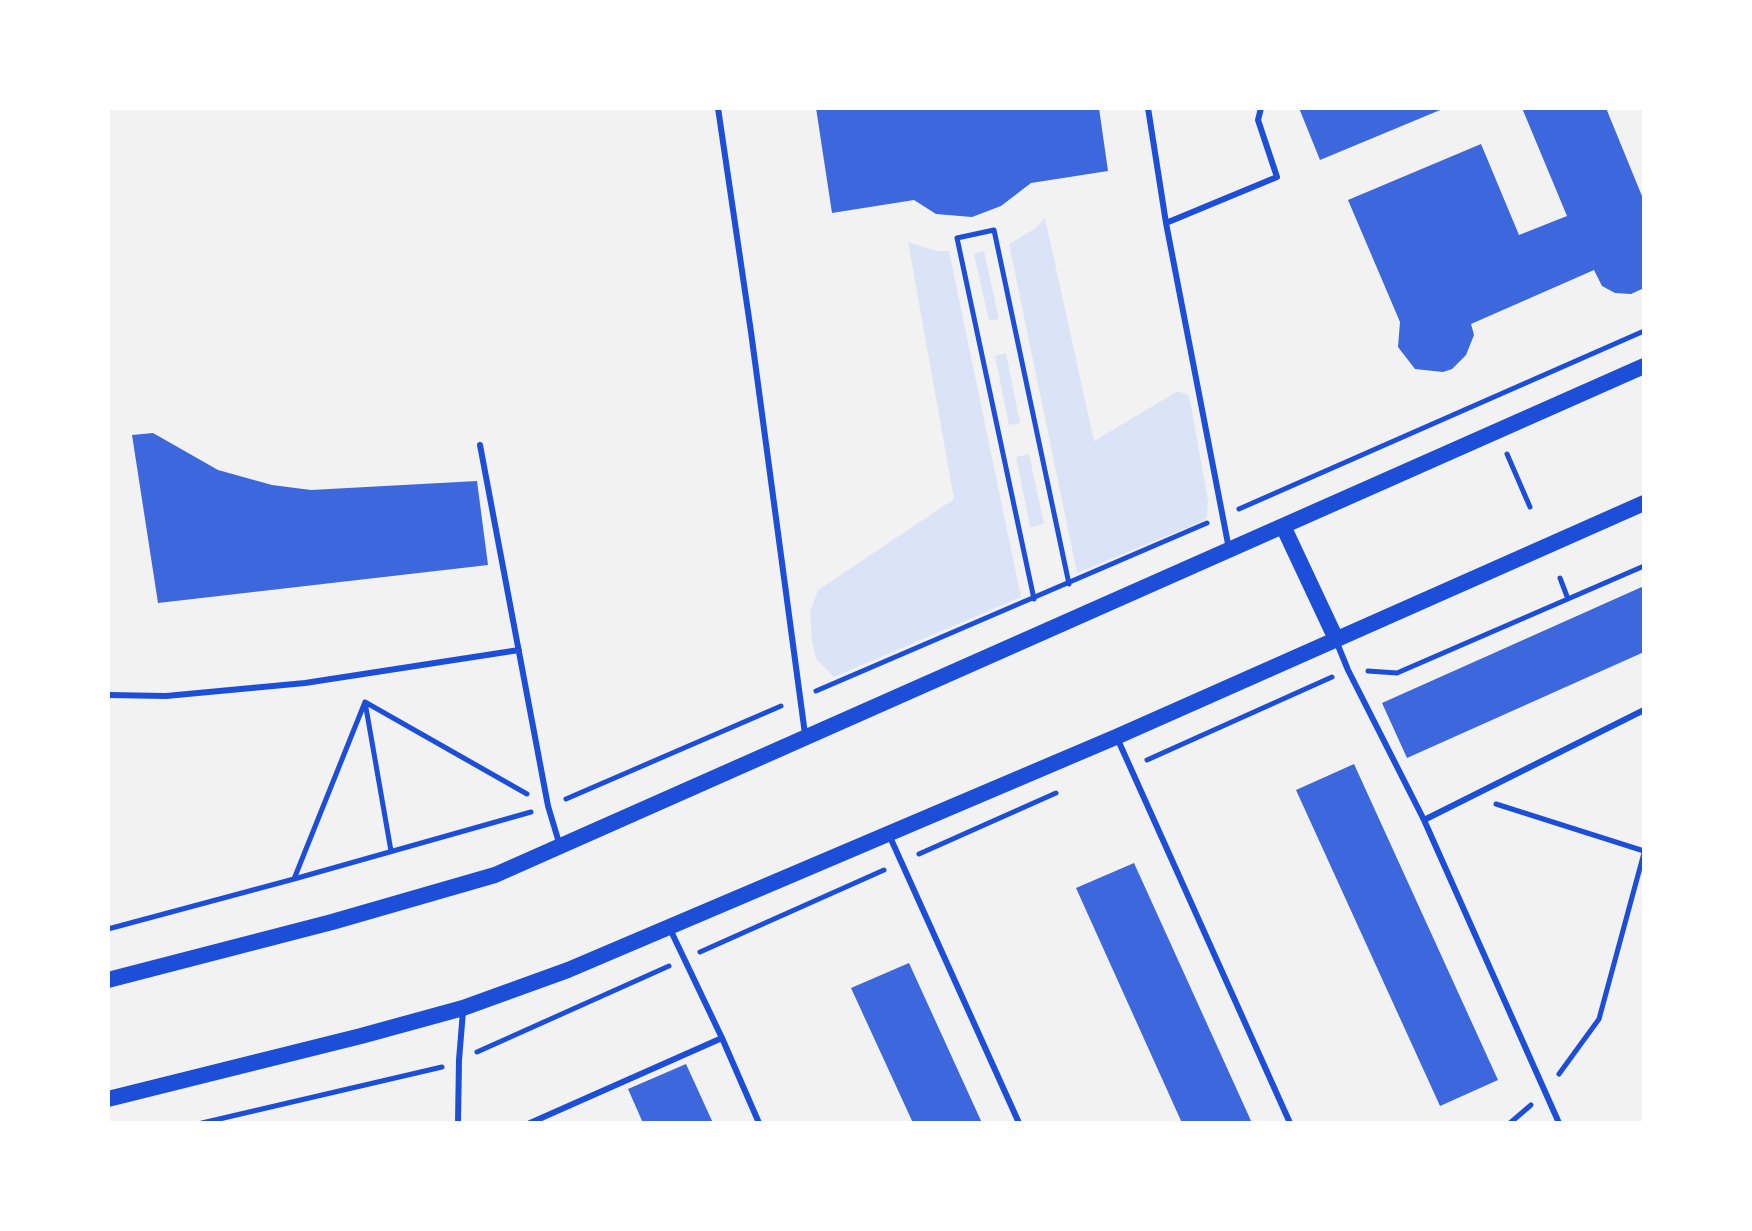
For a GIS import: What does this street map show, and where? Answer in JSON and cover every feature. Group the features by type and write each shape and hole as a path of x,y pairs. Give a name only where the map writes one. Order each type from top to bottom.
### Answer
{"main road":[{"path":"108,980 332,922 495,875 1644,366"},
{"path":"108,1099 463,1008 568,970 1116,737 1644,503"},
{"path":"1283,526 1336,639"}],"lane":[{"path":"718,108 806,737"},
{"path":"1148,108 1166,223 1229,549"},
{"path":"1166,223 1277,177 1258,120 1261,108"},
{"path":"480,445 548,806 560,846"},
{"path":"1336,639 1348,670 1424,820 1559,1123"},
{"path":"108,695 166,696 305,683 519,650"},
{"path":"1424,820 1644,710"},
{"path":"1116,737 1290,1123"},
{"path":"889,834 1019,1123"},
{"path":"669,927 759,1123"},
{"path":"458,1123 463,1008"},
{"path":"530,1123 722,1038"}],"path":[{"path":"1034,599 957,238 994,230 1069,584"},
{"path":"108,929 548,806 1069,584 1644,331"},
{"path":"1507,454 1530,507"},
{"path":"1129,768 1348,670 1397,673 1644,566"},
{"path":"1560,578 1568,599"},
{"path":"365,702 548,806"},
{"path":"365,702 391,851"},
{"path":"294,879 365,702"},
{"path":"202,1123 442,1067 1068,787"},
{"path":"1472,797 1644,852 1599,1019 1546,1092 1510,1123"}],"shaded area":[{"path":"1045,218 1094,441 1178,391 1188,395 1208,500 1207,517 1203,521 1077,573 1009,244 1036,228"},
{"path":"908,242 937,251 949,251 1021,597 834,677 816,659 812,641 810,611 818,590 954,499"},
{"path":"984,251 999,319 989,321 974,254"},
{"path":"1006,353 1020,423 1009,425 995,356"},
{"path":"1029,454 1044,524 1030,527 1016,457"}],"building":[{"path":"816,108 1099,108 1108,171 1031,183 1001,206 972,217 936,214 914,200 832,213"},
{"path":"1299,108 1445,108 1320,160"},
{"path":"1522,108 1606,108 1644,201 1644,288 1631,294 1615,293 1602,286 1594,270 1471,324 1474,335 1466,355 1452,369 1443,372 1415,369 1398,347 1400,322 1348,200 1481,144 1519,235 1567,216"},
{"path":"153,433 218,470 272,485 311,490 477,481 488,565 158,603 132,435"},
{"path":"1644,586 1644,652 1407,758 1382,703"},
{"path":"1354,764 1498,1080 1440,1106 1296,790"},
{"path":"1134,863 1252,1123 1182,1123 1076,888"},
{"path":"909,963 982,1123 913,1123 851,988"},
{"path":"686,1064 713,1123 643,1123 628,1089"}]}
